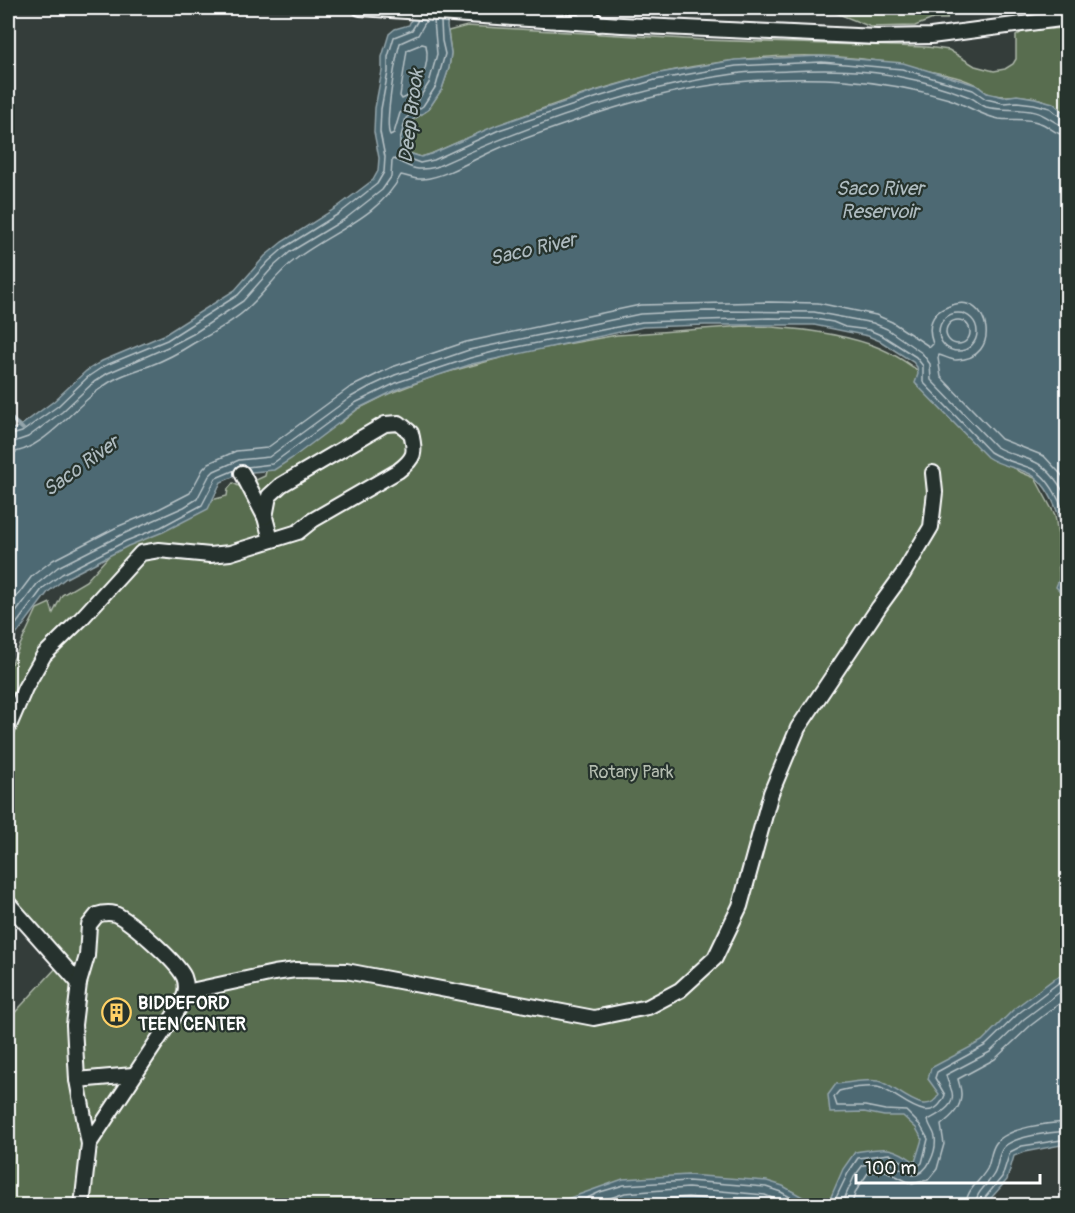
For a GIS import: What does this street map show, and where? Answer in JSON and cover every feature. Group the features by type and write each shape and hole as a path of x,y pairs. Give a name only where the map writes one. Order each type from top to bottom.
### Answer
{"street":[{"path":"360,8 481,13 598,24 900,37 952,34 1068,18"},
{"path":"583,8 598,24"},
{"path":"8,729 25,688 44,655 81,620 141,553 159,550 210,555 230,553 298,532 313,520 410,462 415,449 411,432 399,423 384,424 281,485 269,496 265,517"},
{"path":"186,992 296,970 346,971 594,1018 648,1007 681,990 715,958 740,906 771,792 798,728 903,574 931,527 936,492 933,472"},
{"path":"242,473 265,517 271,540"},
{"path":"8,903 79,982"},
{"path":"82,1206 89,1144 76,1080 74,1025 79,982 87,956 89,925 97,915 108,912 117,915 161,949 184,977 186,992 182,1005 89,1144"},
{"path":"76,1080 133,1075"}],"green space":[{"path":"833,8 938,8 948,14 947,19 933,19 915,26 871,27 836,13"},
{"path":"467,26 703,40 927,47 949,50 975,66 994,71 1005,69 1013,64 1016,59 1016,36 1025,30 1067,28 1067,115 1056,106 1039,99 991,95 962,79 915,68 853,58 791,56 729,61 667,72 606,87 546,107 431,154 421,157 409,153 405,147 411,121 428,110 442,89 449,68 451,53 448,31"},
{"name":"Rotary Park","path":"745,326 825,333 857,340 872,345 914,367 969,417 1018,471 1035,478 1055,515 1059,585 1067,597 1067,1020 876,1206 8,1205 8,1020 57,967 8,915 8,671 37,609 50,603 53,613 62,595 86,581 116,548 208,501 227,496 228,489 233,483 246,490 254,486 256,480 265,476 266,471 305,437 340,423 358,409 388,394 437,375 522,352 617,335"}],"water":[{"name":"Saco River Reservoir","path":"416,8 449,8 447,26 451,53 442,89 428,110 411,121 405,147 409,153 421,157 497,125 596,91 654,74 735,60 822,56 903,63 976,85 987,93 1004,97 1017,95 1053,103 1067,115 1067,598 1056,587 1064,564 1062,525 1046,489 1030,474 987,457 915,383 918,374 913,362 868,336 814,325 643,327 472,364 400,388 359,408 274,470 242,473 221,482 208,509 66,578 48,592 16,635 8,666 8,431 20,426 54,401 86,371 102,361 164,335 235,290 265,256 282,242 336,208 373,180 378,171 379,158 374,132 382,57 389,34 395,29 409,25"},
{"path":"1067,972 1067,1144 1014,1156 1007,1180 985,1205 716,1206 651,1203 562,1205 567,1199 623,1179 688,1175 767,1181 783,1186 813,1203 824,1205 830,1199 843,1169 855,1152 873,1149 893,1150 915,1162 922,1139 916,1128 903,1116 884,1116 864,1112 830,1113 828,1095 836,1084 878,1081 910,1099 927,1104 939,1094 928,1079 931,1068 982,1041 1015,1008"}],"waterway":[{"path":"8,416 23,429"}],"place":[{"name":"BIDDEFORD TEEN CENTER","path":"117,1013"}],"water label":[{"name":"Deep Brook","path":"411,116"},
{"name":"Saco River","path":"533,249"},
{"name":"Saco River","path":"81,466"}]}
